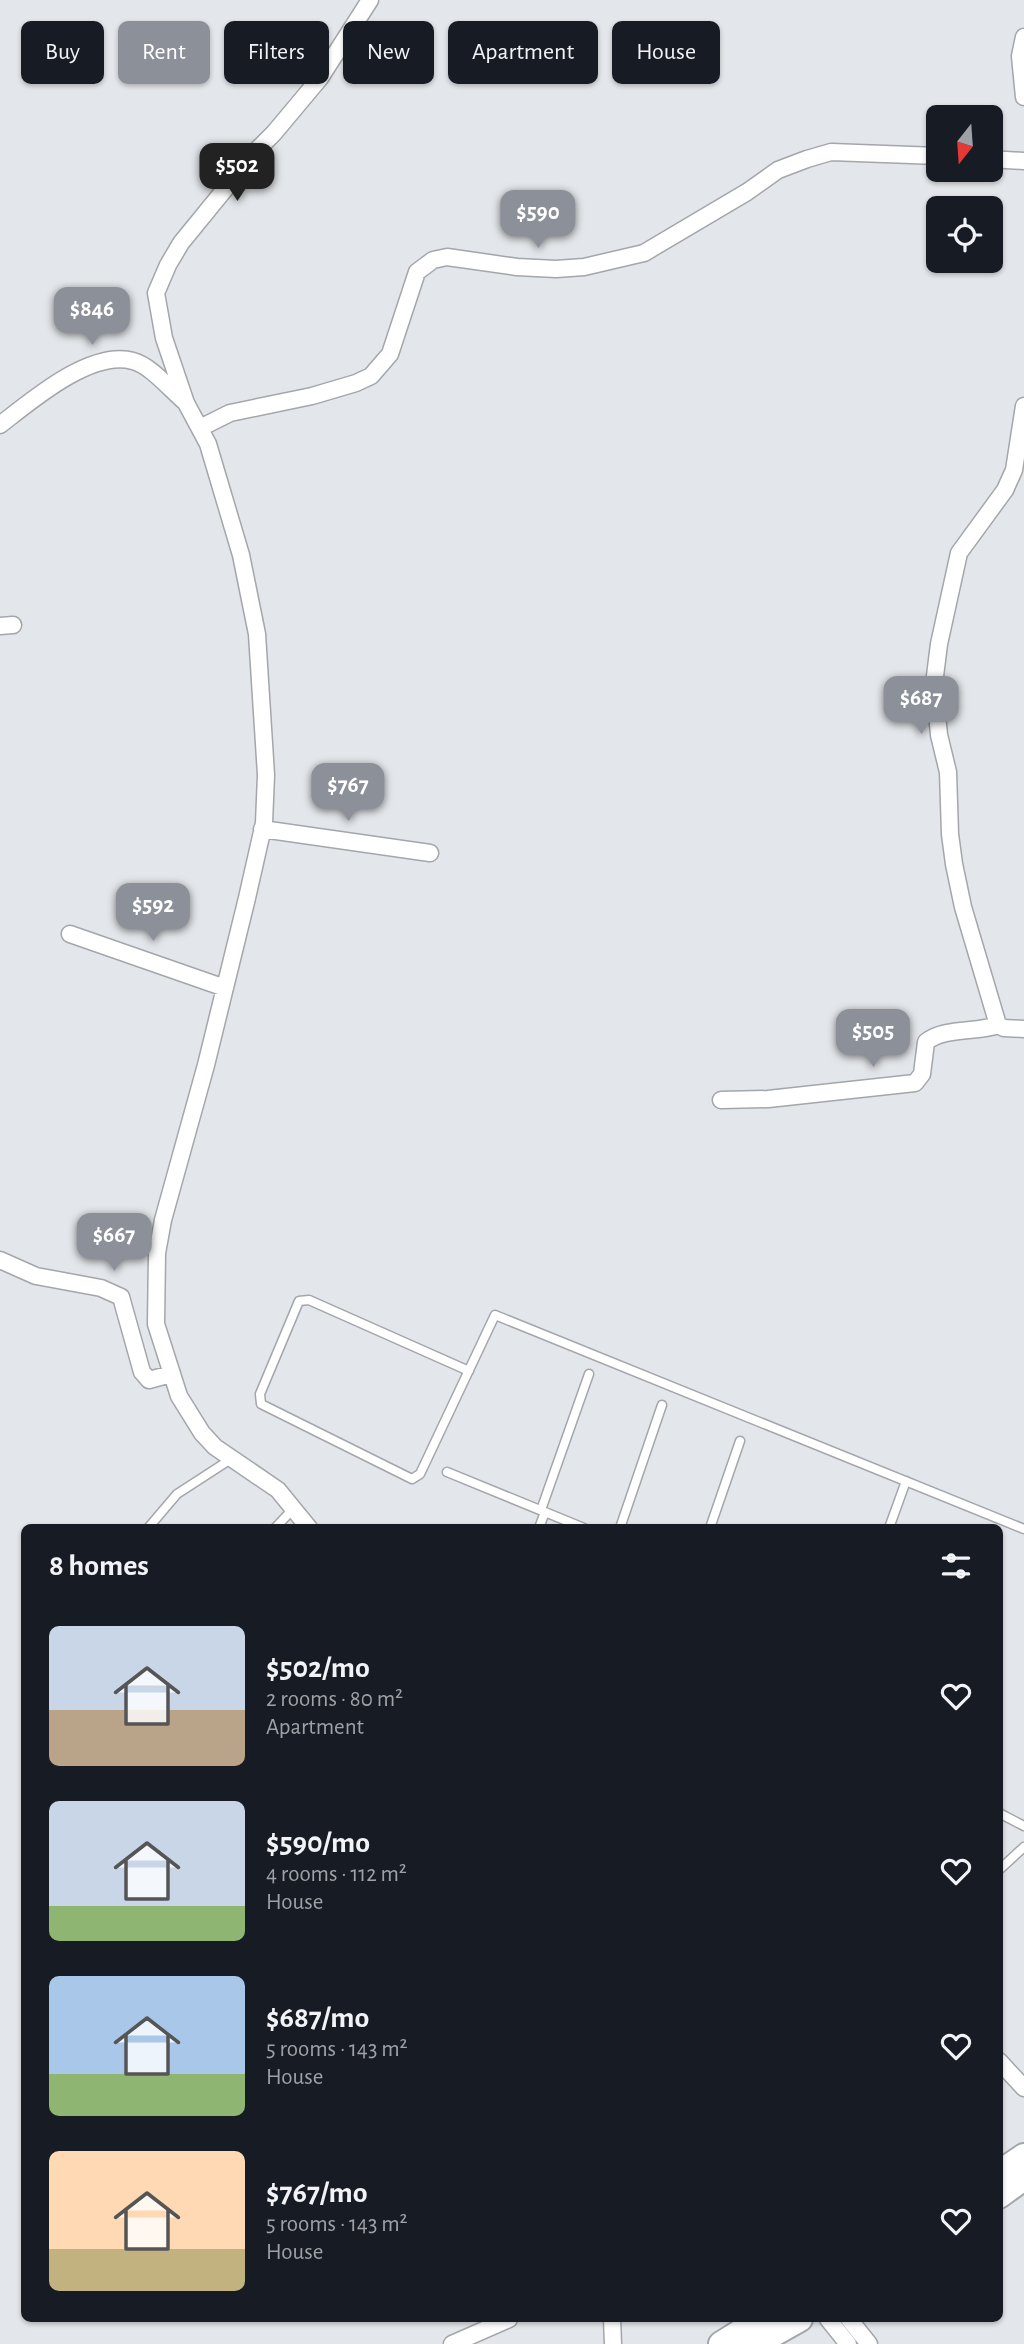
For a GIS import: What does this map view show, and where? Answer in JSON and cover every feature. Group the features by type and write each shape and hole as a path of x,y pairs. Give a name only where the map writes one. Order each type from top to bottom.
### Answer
{"main road":[{"path":"1003,2171 1024,2156"},
{"path":"1003,2193 1024,2178"},
{"path":"720,2344 756,2322"},
{"path":"756,2344 795,2322"}],"street":[{"path":"306,1524 278,1490 215,1447 202,1433 179,1396 156,1324 158,1253 163,1220 203,1076 262,830 266,775 257,634 238,543 208,444 186,403 159,317 156,293 181,243 320,78 370,0"},
{"path":"1024,37 1020,56 1024,97"},
{"path":"200,428 230,413 312,396 371,376 390,354 417,272 433,260 447,257 517,267 584,267 644,253 747,192 778,170 807,159 831,152 926,156"},
{"path":"1003,160 1024,161"},
{"path":"0,425 72,373 119,360 143,365 186,403"},
{"path":"998,1026 963,907 954,864 948,772 939,735 934,684 939,644 960,554 1005,490 1014,470 1024,406"},
{"path":"262,830 429,853"},
{"path":"70,934 225,988"},
{"path":"721,1100 768,1099 915,1083 922,1074 926,1042 934,1035 998,1026 1024,1029"},
{"path":"0,1260 37,1276 102,1288 121,1297 145,1377 149,1380 171,1374"},
{"path":"1003,2065 1024,2088"},
{"path":"452,2344 502,2322"},
{"path":"612,2322 613,2344"},
{"path":"830,2322 848,2344"},
{"path":"851,2322 869,2344"}],"lane":[{"path":"469,1371 309,1300 299,1301 260,1394 261,1404 412,1479 420,1475 469,1371 495,1315 1024,1529"},
{"path":"540,1524 589,1374"},
{"path":"621,1524 662,1405"},
{"path":"711,1524 740,1441"},
{"path":"151,1524 177,1494 231,1459"},
{"path":"447,1472 574,1524"},
{"path":"890,1524 906,1481"},
{"path":"279,1524 294,1508"},
{"path":"1003,1816 1024,1826"},
{"path":"1003,1866 1024,1847"}]}
